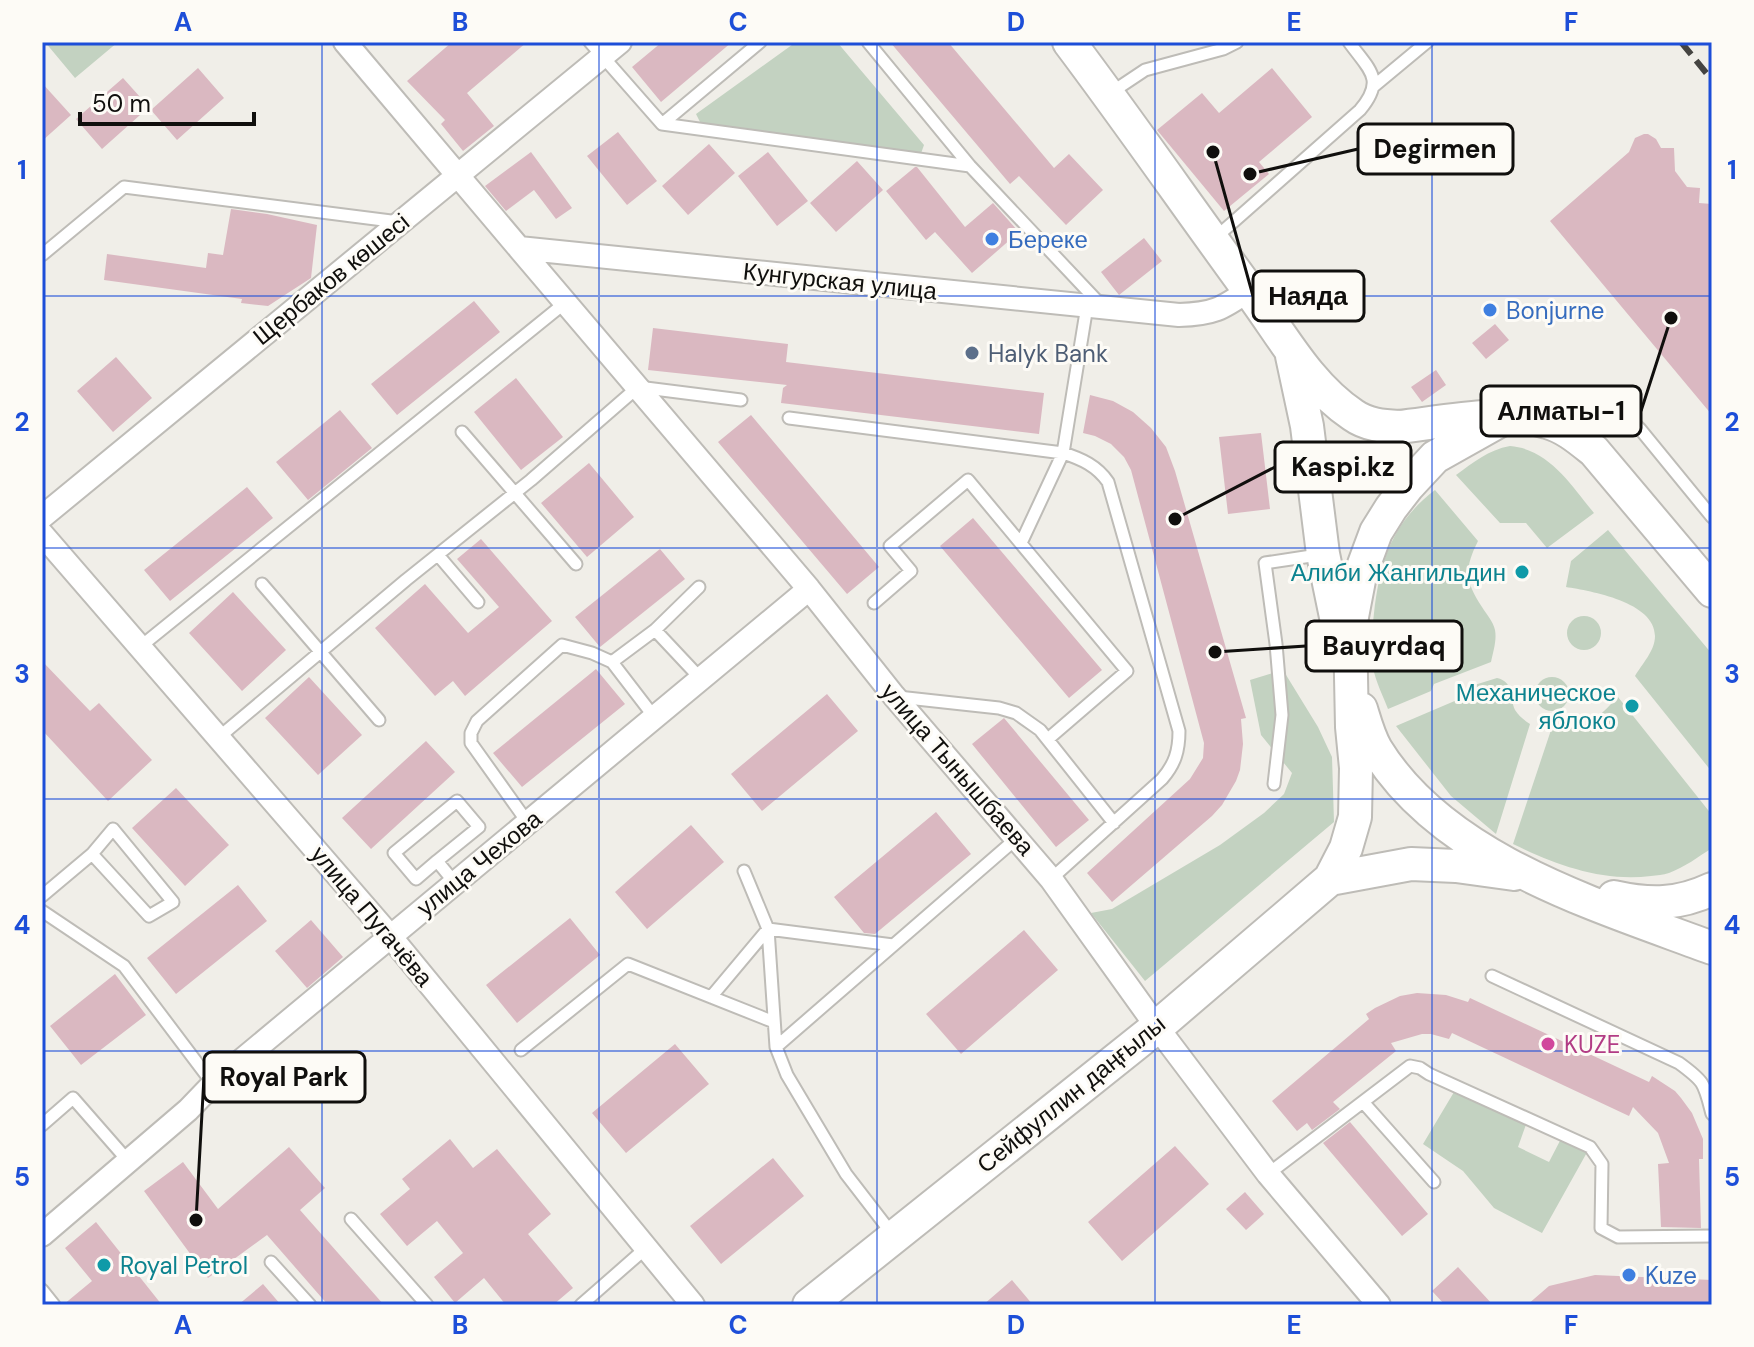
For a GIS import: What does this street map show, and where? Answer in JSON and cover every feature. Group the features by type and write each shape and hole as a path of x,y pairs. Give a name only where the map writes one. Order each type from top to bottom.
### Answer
{"main road":[{"path":"1069,42 1290,351 1337,402 1368,423 1399,427 1508,416 1547,422 1572,433 1594,451 1712,591"},
{"path":"1290,351 1307,426 1323,554 1336,621 1352,683 1374,747 1407,790 1479,847 1586,901 1712,948"},
{"path":"1352,683 1350,627 1360,575 1376,532 1408,486 1435,457 1508,416"},
{"name":"Сейфуллин даңғылы","path":"809,1305 1157,1027 1330,879 1346,848 1355,817 1352,683"},
{"path":"1330,879 1411,864 1481,869 1536,878 1633,901 1661,903 1685,899 1712,889"}],"street":[{"path":"345,42 519,248"},
{"name":"Щербаков көшесі","path":"42,517 459,175 596,49 620,42"},
{"name":"Кунгурская улица","path":"519,248 1179,315 1202,315 1225,307 1249,290"},
{"name":"улица Тынышбаева","path":"519,248 1051,879 1268,1174 1379,1305"},
{"name":"улица Пугачёва","path":"42,534 390,936 693,1305"},
{"name":"улица Чехова","path":"42,1235 188,1110 213,1084 809,589"}],"lane":[{"path":"662,124 760,42"},
{"path":"868,42 970,166 1095,307 1063,453 1021,543"},
{"path":"1108,94 1145,70 1223,49 1237,42"},
{"path":"1213,240 1371,97 1373,74 1349,42"},
{"path":"1374,86 1427,42"},
{"path":"596,49 662,124 970,166"},
{"path":"42,255 124,187 400,222"},
{"path":"140,647 566,302"},
{"path":"218,738 514,494 638,387 741,400"},
{"path":"1508,416 1586,404 1614,408 1640,429 1712,517"},
{"path":"789,418 1063,453 1091,464 1108,482 1179,731 1177,756 1162,779 1051,879"},
{"path":"462,432 576,564"},
{"path":"874,603 911,571 890,546 968,480 1127,671 1048,739"},
{"path":"1274,784 1282,715 1265,563 1323,554"},
{"path":"438,555 478,602"},
{"path":"262,584 379,720"},
{"path":"612,662 655,630 699,587"},
{"path":"655,630 701,679"},
{"path":"528,823 470,738 477,721 562,645 612,662 655,718"},
{"path":"894,696 999,708 1016,713 1048,739 1114,823"},
{"path":"457,801 479,827 437,861 416,879 394,853 457,801"},
{"path":"42,896 92,854 113,829 173,902 149,916 92,854"},
{"path":"776,1047 1017,838"},
{"path":"437,861 455,883"},
{"path":"744,871 768,929 776,1047 787,1075 846,1174 894,1236"},
{"path":"42,911 124,966 213,1084"},
{"path":"768,929 893,945"},
{"path":"711,997 768,929"},
{"path":"521,1050 628,964 774,1022"},
{"path":"1492,976 1679,1063 1705,1086 1712,1114"},
{"path":"1268,1174 1410,1066 1590,1147 1602,1164 1601,1228 1618,1237 1712,1236"},
{"path":"42,1125 73,1098 129,1162"},
{"path":"1363,1102 1434,1182"},
{"path":"351,1219 427,1305"},
{"path":"581,1305 646,1248"},
{"path":"271,1262 310,1305"},
{"path":"42,1290 54,1305"}],"green space":[{"path":"45,42 118,42 75,78"},
{"path":"796,42 837,42 924,145 919,159 704,130 696,114"},
{"path":"1510,446 1548,461 1594,513 1547,548 1526,523 1500,523 1456,475 1488,454"},
{"path":"1435,490 1478,541 1470,559 1468,575 1476,598 1494,627 1494,650 1491,662 1434,684 1431,691 1388,709 1374,673 1372,654 1373,620 1380,576 1398,530"},
{"path":"1608,530 1712,654 1712,772 1635,676 1651,652 1655,636 1652,624 1645,615 1620,600 1566,587 1571,561"},
{"path":"1584,616 1596,621 1601,633 1596,645 1584,650 1572,645 1567,633 1572,621"},
{"path":"1283,670 1318,727 1332,757 1334,822 1145,981 1091,913 1112,909 1220,845 1284,794 1292,773 1261,735 1250,680"},
{"path":"1552,677 1564,682 1569,694 1564,706 1552,711 1540,706 1535,694 1540,682"},
{"path":"1497,678 1506,683 1515,710 1530,724 1496,834 1451,796 1396,726 1464,697 1468,687"},
{"path":"1618,697 1712,815 1712,848 1667,874 1633,877 1597,874 1546,859 1513,844 1552,727 1574,727 1589,722"},
{"path":"1457,1087 1528,1119 1518,1147 1549,1162 1563,1135 1590,1147 1542,1233 1494,1208 1463,1171 1423,1144"}],"building":[{"path":"452,42 527,42 467,93 494,126 463,151 441,124 445,120 407,81"},
{"path":"662,42 732,42 661,102 632,67"},
{"path":"890,42 948,42 1054,168 1069,154 1103,190 1066,225 1019,176 1010,184"},
{"path":"198,68 224,98 177,140 151,110"},
{"path":"1272,68 1312,117 1259,162 1269,174 1224,211 1157,130 1202,93 1219,113"},
{"path":"123,78 149,107 102,149 76,119"},
{"path":"42,83 71,115 42,141"},
{"path":"618,132 657,181 627,205 587,156"},
{"path":"1644,134 1656,139 1661,148 1674,148 1675,171 1687,187 1700,188 1699,203 1712,204 1712,415 1550,221 1629,152 1635,138"},
{"path":"709,144 735,173 688,215 662,186"},
{"path":"531,152 572,208 556,219 534,190 506,211 485,186"},
{"path":"768,152 808,201 777,226 738,176"},
{"path":"857,161 883,190 836,232 810,203"},
{"path":"915,167 965,227 993,203 1019,232 972,273 935,232 926,240 886,191"},
{"path":"231,209 317,225 311,278 268,306 241,303 242,299 104,280 107,254 206,268 208,253 223,255"},
{"path":"1144,238 1162,261 1119,295 1101,272"},
{"path":"474,301 500,332 397,415 371,384"},
{"path":"1495,324 1509,340 1486,359 1472,343"},
{"path":"653,328 788,344 786,362 1044,393 1039,434 781,403 783,388 787,385 648,370"},
{"path":"116,357 152,398 113,432 77,391"},
{"path":"1436,370 1446,385 1422,402 1411,387"},
{"path":"516,378 563,437 521,470 474,412"},
{"path":"1090,395 1113,401 1133,412 1166,447 1246,718 1241,719 1243,744 1240,770 1222,805 1112,902 1087,873 1190,779 1203,758 1204,743 1131,470 1111,444 1083,433"},
{"path":"340,410 372,448 308,500 276,462"},
{"path":"751,415 879,567 847,594 718,442"},
{"path":"1261,433 1270,509 1228,514 1219,437"},
{"path":"589,463 634,517 587,557 541,503"},
{"path":"247,487 273,518 170,601 144,570"},
{"path":"973,518 1102,670 1069,698 940,546"},
{"path":"481,539 552,621 465,696 453,681 435,696 375,628 425,584 468,633 499,607 457,559"},
{"path":"660,549 685,579 600,647 575,617"},
{"path":"233,592 286,650 242,691 189,633"},
{"path":"42,661 90,711 99,703 152,760 108,801 42,730"},
{"path":"596,669 625,704 522,787 493,753"},
{"path":"309,677 362,735 318,775 265,718"},
{"path":"827,694 858,731 762,811 731,774"},
{"path":"1004,718 1089,820 1056,847 972,744"},
{"path":"426,741 455,772 371,849 342,818"},
{"path":"176,788 229,845 185,886 132,828"},
{"path":"936,812 971,854 875,934 864,933 834,897"},
{"path":"691,825 724,862 647,929 615,892"},
{"path":"238,885 267,921 176,994 147,958"},
{"path":"570,918 600,955 517,1023 486,985"},
{"path":"311,920 343,957 307,988 275,951"},
{"path":"1024,930 1058,970 961,1054 926,1014"},
{"path":"115,974 146,1015 81,1065 50,1026"},
{"path":"1417,993 1446,995 1468,1002 1470,998 1649,1082 1652,1076 1675,1091 1692,1113 1703,1139 1703,1159 1699,1159 1701,1228 1661,1227 1658,1164 1669,1163 1658,1133 1633,1107 1629,1116 1452,1033 1449,1039 1422,1034 1391,1043 1396,1051 1333,1102 1340,1109 1312,1130 1307,1123 1297,1131 1272,1101 1369,1019 1366,1014 1400,996"},
{"path":"675,1044 709,1084 626,1153 592,1113"},
{"path":"1350,1122 1428,1214 1402,1236 1323,1143"},
{"path":"450,1139 473,1168 497,1149 551,1214 528,1234 573,1288 553,1305 506,1305 484,1278 455,1303 434,1277 463,1253 437,1221 407,1246 380,1214 410,1189 402,1179"},
{"path":"1175,1146 1209,1184 1122,1261 1088,1222"},
{"path":"289,1147 325,1188 300,1210 384,1305 328,1305 267,1235 208,1278 144,1191 183,1162 218,1209"},
{"path":"773,1158 804,1196 721,1264 690,1226"},
{"path":"1245,1192 1264,1214 1246,1230 1226,1209"},
{"name":"Royal Petrol","path":"96,1222 162,1305 63,1305 92,1281 65,1248"},
{"path":"1458,1267 1493,1305 1445,1305 1432,1291"},
{"path":"1595,1275 1712,1280 1712,1305 1527,1305 1549,1286"},
{"path":"1012,1280 1033,1305 983,1305"},
{"path":"263,1284 281,1305 238,1305"}],"railway":[{"path":"1681,42 1712,80"}],"place":[{"name":"Наяда","path":"1213,152"},
{"name":"Degirmen","path":"1250,174"},
{"name":"Береке","path":"992,239"},
{"name":"Bonjurne","path":"1490,310"},
{"name":"Алматы-1","path":"1671,318"},
{"name":"Halyk Bank","path":"972,353"},
{"name":"Kaspi.kz","path":"1175,519"},
{"name":"Алиби Жангильдин","path":"1522,572"},
{"name":"Bauyrdaq","path":"1215,652"},
{"name":"Механическое яблоко","path":"1632,706"},
{"name":"KUZE","path":"1548,1044"},
{"name":"Royal Park","path":"196,1220"},
{"name":"Royal Petrol","path":"104,1265"},
{"name":"Kuze","path":"1629,1275"}]}
